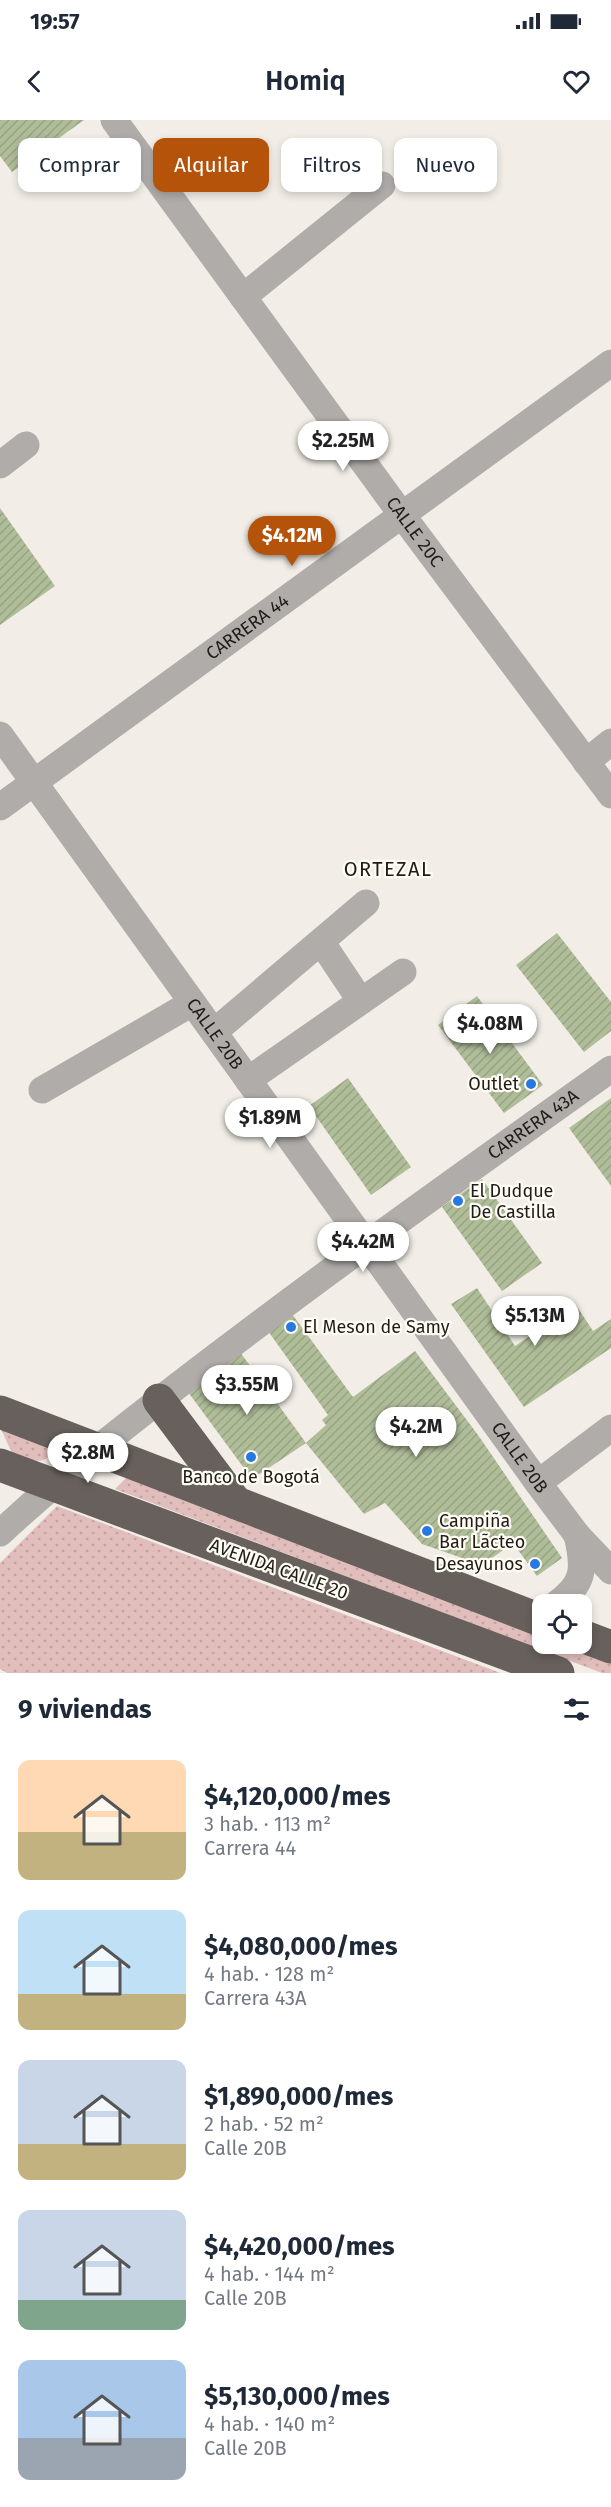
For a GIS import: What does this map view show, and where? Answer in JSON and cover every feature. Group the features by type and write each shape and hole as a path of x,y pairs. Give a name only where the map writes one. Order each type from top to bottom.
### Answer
{"highway":[{"path":"159,1400 236,1503"},
{"path":"0,1412 236,1503 532,1610"},
{"name":"AVENIDA CALLE 20","path":"3,1461 52,1485 558,1673"},
{"path":"592,1640 611,1647"}],"street":[{"name":"CALLE 20C","path":"114,120 402,515 611,795"},
{"path":"243,297 373,192"},
{"name":"CARRERA 44","path":"0,807 611,363"},
{"path":"0,465 26,445"},
{"name":"CALLE 20B","path":"0,735 538,1483 577,1535 611,1571"},
{"path":"586,762 611,742"},
{"path":"214,1032 322,943 366,903"},
{"path":"322,943 360,1000"},
{"path":"248,1080 403,972"},
{"path":"42,1090 192,1003"},
{"name":"CARRERA 43A","path":"0,1533 95,1449 159,1400 366,1244 611,1069"},
{"path":"538,1483 611,1428"},
{"name":"CALLE 20B","path":"569,1594 578,1584 582,1571 582,1557 577,1535"}],"shaded area":[{"path":"0,1427 50,1448 50,1455 46,1459 37,1461 12,1453"},
{"path":"130,1474 532,1628 532,1647 115,1489"},
{"path":"57,1506 500,1673 7,1673 0,1669 0,1563"},
{"path":"592,1651 611,1658 611,1673 602,1673 552,1654 592,1654"}],"building":[{"path":"0,120 84,120 59,138 18,138 18,168 12,172 0,156"},
{"path":"0,508 55,586 0,625"},
{"path":"557,933 611,1002 611,1031 584,1052 516,965"},
{"path":"477,996 543,1085 504,1113 438,1025"},
{"path":"348,1078 411,1167 371,1195 309,1106"},
{"path":"611,1098 611,1186 569,1128"},
{"path":"482,1179 542,1263 502,1291 442,1207"},
{"path":"477,1288 515,1346 576,1305 593,1331 611,1319 611,1348 524,1407 451,1304"},
{"path":"292,1314 353,1397 415,1351 478,1435 562,1558 537,1576 513,1543 482,1565 422,1544 385,1503 364,1514 306,1443 326,1425 322,1420 328,1415 268,1331"},
{"path":"240,1352 306,1443 252,1479 188,1392"}],"place":[{"name":"Outlet","path":"531,1084"},
{"name":"El Dudque De Castilla","path":"458,1201"},
{"name":"El Meson de Samy","path":"291,1327"},
{"name":"Banco de Bogotá","path":"251,1457"},
{"name":"Campiña Bar Lãcteo","path":"427,1531"},
{"name":"Desayunos","path":"535,1564"}],"district":[{"name":"ORTEZAL","path":"388,869"}]}
